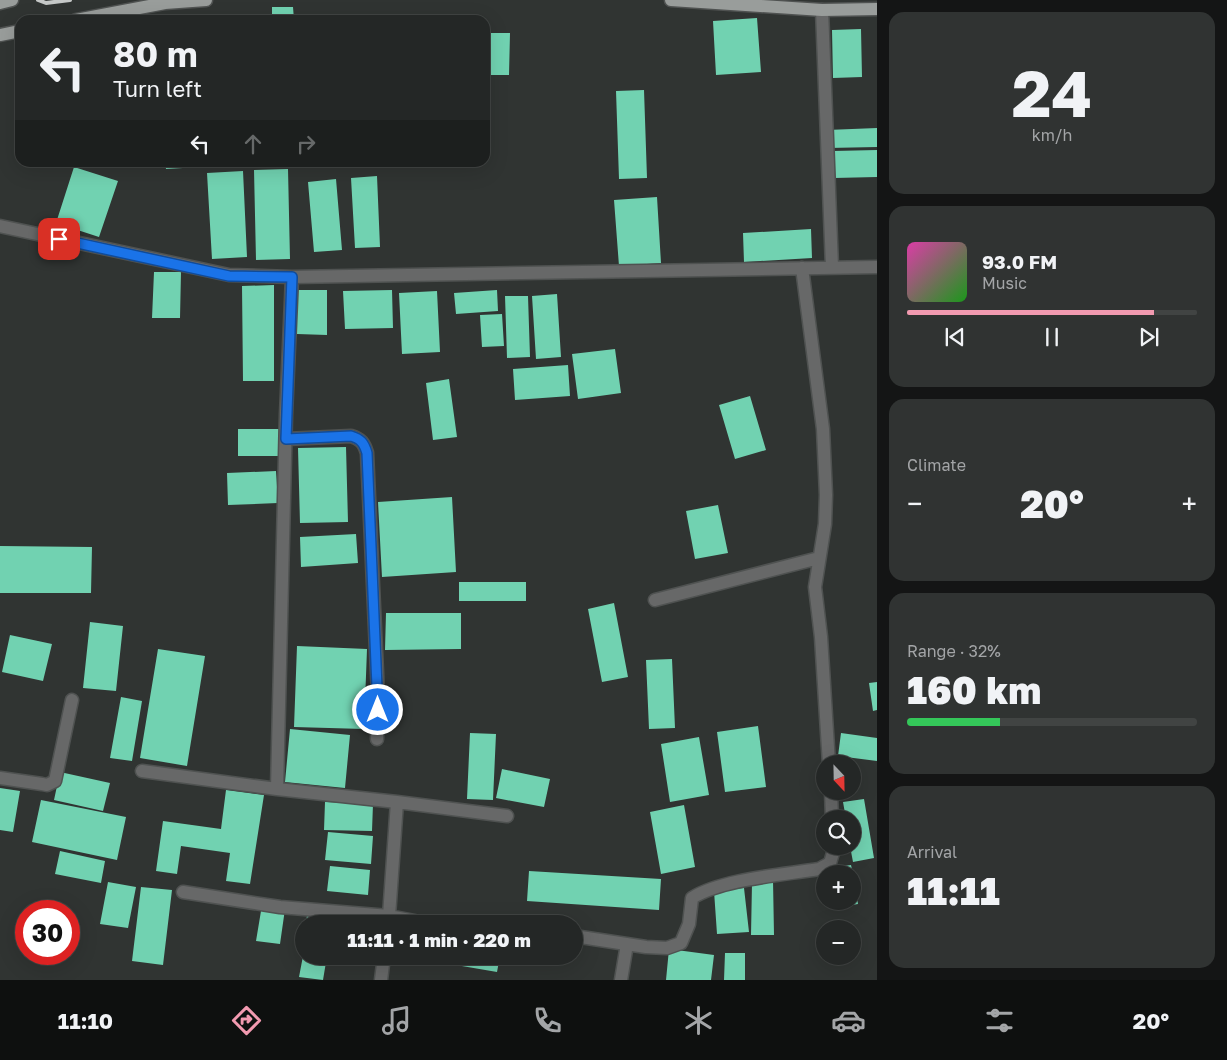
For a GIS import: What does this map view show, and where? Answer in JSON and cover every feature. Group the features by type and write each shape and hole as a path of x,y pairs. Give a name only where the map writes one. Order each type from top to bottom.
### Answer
{"main road":[{"path":"0,3 12,0"},
{"path":"102,15 165,3 206,0"},
{"path":"671,0 822,10 877,9"},
{"path":"0,35 15,32"}],"street":[{"path":"822,10 832,267"},
{"path":"0,226 229,276 292,277 877,267"},
{"path":"802,268 823,428 826,495 825,524 815,588 821,637 828,755"},
{"path":"276,790 292,277"},
{"path":"286,439 351,436 359,438 365,445 367,453 378,695 377,739"},
{"path":"655,600 819,558"},
{"path":"0,778 47,785 55,781 72,700"},
{"path":"142,771 276,790 398,802 507,816"},
{"path":"389,915 398,802"},
{"path":"583,937 646,947 666,948 681,943 689,924 692,898 703,891 728,884 819,869 830,864 832,855"},
{"path":"183,892 347,915"},
{"path":"621,980 627,944"},
{"path":"381,980 383,965"}],"building":[{"path":"272,7 293,7 294,15 272,15"},
{"path":"757,18 761,72 716,75 713,21"},
{"path":"861,29 862,77 833,78 832,30"},
{"path":"490,33 510,33 509,75 490,75"},
{"path":"644,90 647,178 619,179 616,91"},
{"path":"877,128 877,147 828,148 827,130"},
{"path":"877,150 877,177 834,178 833,151"},
{"path":"74,167 118,181 99,237 56,223"},
{"path":"166,167 200,167 166,169"},
{"path":"288,169 290,259 256,260 254,170"},
{"path":"243,171 247,257 212,259 207,173"},
{"path":"377,176 380,247 355,248 351,178"},
{"path":"336,179 342,250 314,252 308,182"},
{"path":"657,197 661,263 619,266 614,200"},
{"path":"811,229 812,258 744,262 743,233"},
{"path":"154,272 181,272 180,318 152,318"},
{"path":"274,285 274,381 243,381 242,286"},
{"path":"297,290 327,290 327,335 297,334"},
{"path":"392,290 393,328 345,329 343,291"},
{"path":"497,290 498,311 456,314 454,293"},
{"path":"437,291 440,352 402,354 399,293"},
{"path":"557,294 561,357 536,359 532,296"},
{"path":"505,296 528,296 530,357 507,358"},
{"path":"502,314 504,346 482,347 480,315"},
{"path":"615,349 621,393 578,399 572,354"},
{"path":"568,365 570,396 515,400 513,369"},
{"path":"449,379 457,437 433,440 426,383"},
{"path":"750,396 766,450 735,459 719,405"},
{"path":"238,429 280,429 280,456 238,456"},
{"path":"346,447 348,522 300,523 298,448"},
{"path":"276,471 278,503 228,505 227,473"},
{"path":"452,497 456,572 382,577 378,502"},
{"path":"718,505 728,553 695,559 686,511"},
{"path":"356,534 358,563 301,567 300,537"},
{"path":"0,546 92,547 91,593 0,593"},
{"path":"459,582 526,582 526,601 459,601"},
{"path":"614,603 628,677 602,682 588,609"},
{"path":"386,613 461,613 461,649 385,650"},
{"path":"90,622 123,626 116,691 83,688"},
{"path":"10,635 52,644 43,681 2,672"},
{"path":"297,646 367,649 364,729 294,727"},
{"path":"158,649 205,656 187,766 140,758"},
{"path":"672,659 675,728 649,729 646,660"},
{"path":"877,682 877,710 873,711 869,683"},
{"path":"121,697 142,701 132,761 110,758"},
{"path":"758,726 766,787 725,792 717,732"},
{"path":"290,729 350,735 345,788 285,782"},
{"path":"470,733 496,734 493,800 467,799"},
{"path":"841,733 877,738 877,761 861,759 861,755 838,755"},
{"path":"699,737 709,795 670,802 661,744"},
{"path":"502,769 550,779 544,807 496,798"},
{"path":"60,772 110,783 103,811 54,800"},
{"path":"0,788 20,791 13,832 0,830"},
{"path":"226,790 264,795 250,884 226,881 230,853 181,846 177,874 156,871 163,821 221,829"},
{"path":"864,799 874,858 853,862 852,855 861,855 861,810 844,810 843,802"},
{"path":"41,800 126,817 117,860 32,842"},
{"path":"325,802 373,804 372,831 324,830"},
{"path":"684,805 695,867 661,874 650,812"},
{"path":"328,832 373,836 371,864 325,860"},
{"path":"60,851 105,861 101,883 55,874"},
{"path":"330,866 370,870 368,895 327,891"},
{"path":"529,871 661,879 659,910 527,901"},
{"path":"773,880 774,935 751,935 752,883"},
{"path":"108,882 136,887 128,928 100,924"},
{"path":"141,887 172,890 163,965 132,961"},
{"path":"744,888 749,932 717,934 714,891"},
{"path":"262,905 285,909 280,944 256,941"},
{"path":"669,949 714,955 711,980 666,980"},
{"path":"725,953 745,953 745,980 724,980"},
{"path":"301,965 326,965 323,980 299,977"},
{"path":"456,965 498,965 497,972"}],"railway":[{"path":"38,0 46,3 70,0"}],"route":[{"path":"59,239 229,276 292,277 286,439 351,436 359,438 365,445 367,453 378,710"}]}
